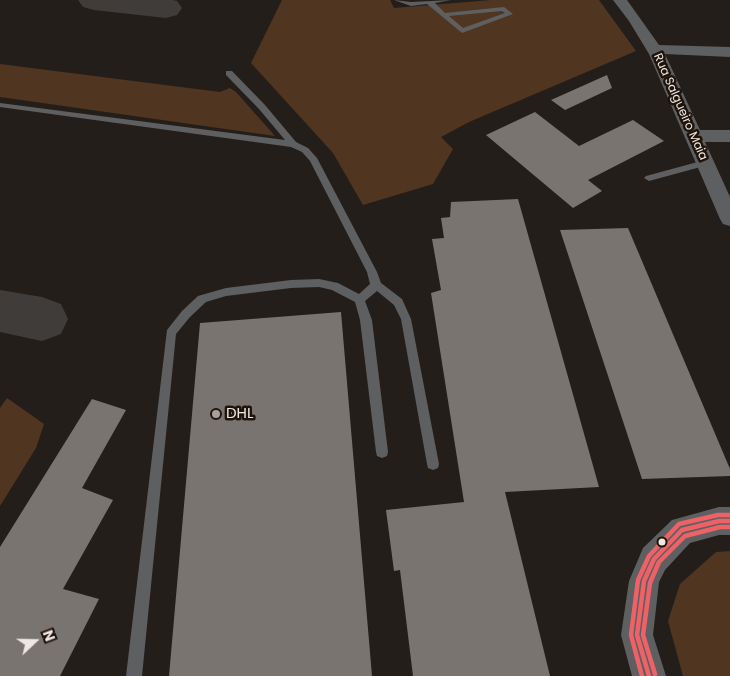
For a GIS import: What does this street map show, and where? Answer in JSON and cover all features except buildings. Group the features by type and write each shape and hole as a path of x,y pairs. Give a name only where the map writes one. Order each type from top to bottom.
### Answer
{"street":[{"name":"Rua Salgueiro Maia","path":"620,0 635,18 654,49 730,219"},
{"path":"654,49 730,52"},
{"path":"692,136 730,136"},
{"path":"649,676 638,635 644,581 654,559 682,530 711,522 730,521"}],"lane":[{"path":"398,0 411,4 448,0"},
{"path":"429,2 443,15 462,31 510,14 504,9 443,15"},
{"path":"229,73 262,107 293,144"},
{"path":"0,105 293,144 305,150 314,160 356,237 376,285 398,302 406,319 433,464"},
{"path":"649,178 705,163"},
{"path":"134,676 172,333 186,314 202,299 226,292 291,284 319,283 334,286 359,300 366,320 382,452"},
{"path":"359,300 376,285"}],"shaded area":[{"path":"282,0 390,0 394,8 491,0 599,0 636,51 469,122 441,137 453,149 433,184 363,205 333,153 251,63"},
{"path":"0,64 220,92 230,88 236,92 275,136 0,97"},
{"path":"7,398 44,424 36,448 0,506 0,408"},
{"path":"730,551 730,676 683,676 668,621 680,584 716,552"}],"taxiway":[{"path":"94,0 166,8"},
{"path":"0,311 42,319"}],"transit line":[{"path":"642,676 631,635 638,580 649,556 679,524 718,515 730,515"},
{"path":"649,676 637,635 644,581 654,559 682,530 719,521 730,521"},
{"path":"655,674 643,635 650,583 659,562 685,536 720,527 730,527"}],"place":[{"name":"DHL","path":"216,414"}]}
